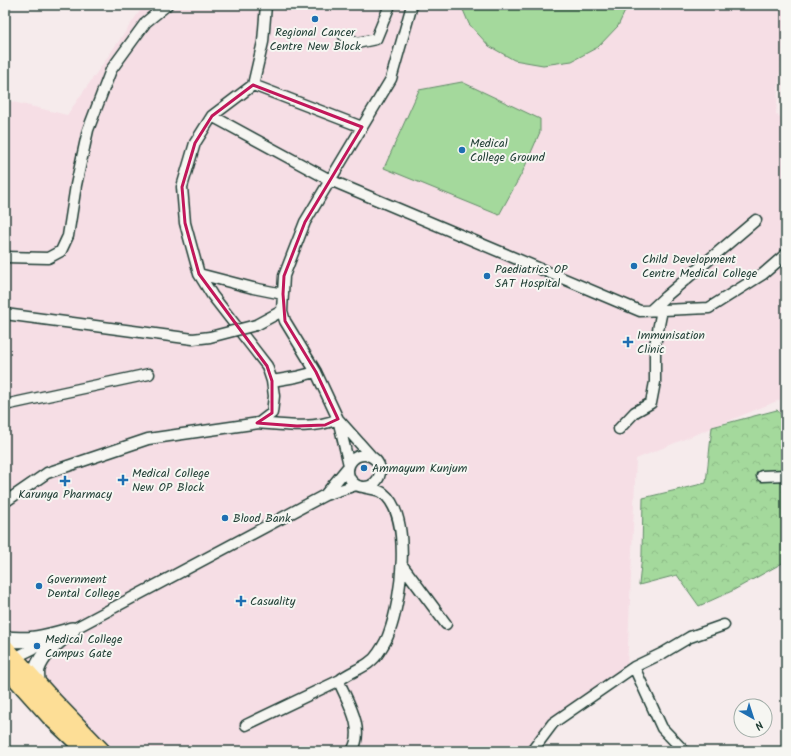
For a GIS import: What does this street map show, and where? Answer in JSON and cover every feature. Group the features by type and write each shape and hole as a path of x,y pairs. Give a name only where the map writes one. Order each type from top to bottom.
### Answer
{"main road":[{"path":"5,640 22,641 72,630"},
{"path":"37,682 37,670 46,654 53,644 72,630"},
{"path":"8,659 37,682 102,751"},
{"path":"8,659 49,716 86,751"}],"street":[{"path":"5,258 48,258 61,251 68,236 76,185 88,130 111,70 146,22 167,5"},
{"path":"257,423 272,413 274,396 272,381 267,366 212,295 199,274 185,223 182,187 194,143 212,116 253,85 263,42 266,5"},
{"path":"344,36 358,43 376,39 390,5"},
{"path":"246,725 340,680 372,660 378,654 389,634 395,613 402,565 400,525 392,502 382,492 359,486 351,481 348,474 348,466 338,420 316,372 285,321 282,311 284,276 305,222 391,79 412,5"},
{"path":"253,85 362,127"},
{"path":"212,116 330,180 640,311 709,308 762,274 786,254"},
{"path":"619,430 635,412 651,403 655,382 656,310 664,297 756,220"},
{"path":"199,274 283,294"},
{"path":"5,314 193,339 210,337 256,325 282,311"},
{"path":"272,381 316,372"},
{"path":"5,405 149,374"},
{"path":"5,502 47,473 148,439 257,423 297,426 325,425 338,420"},
{"path":"8,659 72,630 325,495 359,486 372,485 379,478 380,469 377,460 371,456 338,420"},
{"path":"325,495 351,461 357,456 364,454 371,456"},
{"path":"762,476 786,475"},
{"path":"402,565 446,624"},
{"path":"532,751 553,723 634,667 663,653 690,637 724,625"},
{"path":"634,667 662,728 684,751"},
{"path":"340,680 340,684 355,721 357,740 353,751"}],"highlighted area":[{"path":"253,85 362,127 305,222 284,276 283,294 285,321 316,372 338,419 325,425 297,426 257,423 272,413 272,381 267,366 199,274 185,223 182,187 195,143 212,116"}],"shaded area":[{"path":"144,5 786,5 776,114 786,121 786,393 782,399 636,459 627,669 524,751 115,751 67,707 5,631 5,100 67,115"}],"green space":[{"path":"461,5 628,5 618,26 598,47 572,61 543,65 514,60 489,46 469,24"},
{"name":"Medical College Ground","path":"462,82 540,119 540,132 523,171 499,215 384,168 419,90"},
{"path":"777,410 786,420 786,470 775,473 786,490 786,561 732,591 699,606 677,575 639,585 642,555 643,498 706,483 712,427"}],"place":[{"name":"Regional Cancer Centre New Block","path":"315,19"},
{"name":"Medical College Ground","path":"462,150"},
{"name":"Child Development Centre Medical College","path":"634,266"},
{"name":"Paediatrics OP SAT Hospital","path":"487,276"},
{"name":"Immunisation Clinic","path":"628,342"},
{"name":"Ammayum Kunjum","path":"364,468"},
{"name":"Medical College New OP Block","path":"123,480"},
{"name":"Karunya Pharmacy","path":"65,481"},
{"name":"Blood Bank","path":"225,518"},
{"name":"Government Dental College","path":"39,586"},
{"name":"Casuality","path":"241,601"},
{"name":"Medical College Campus Gate","path":"37,646"}]}
